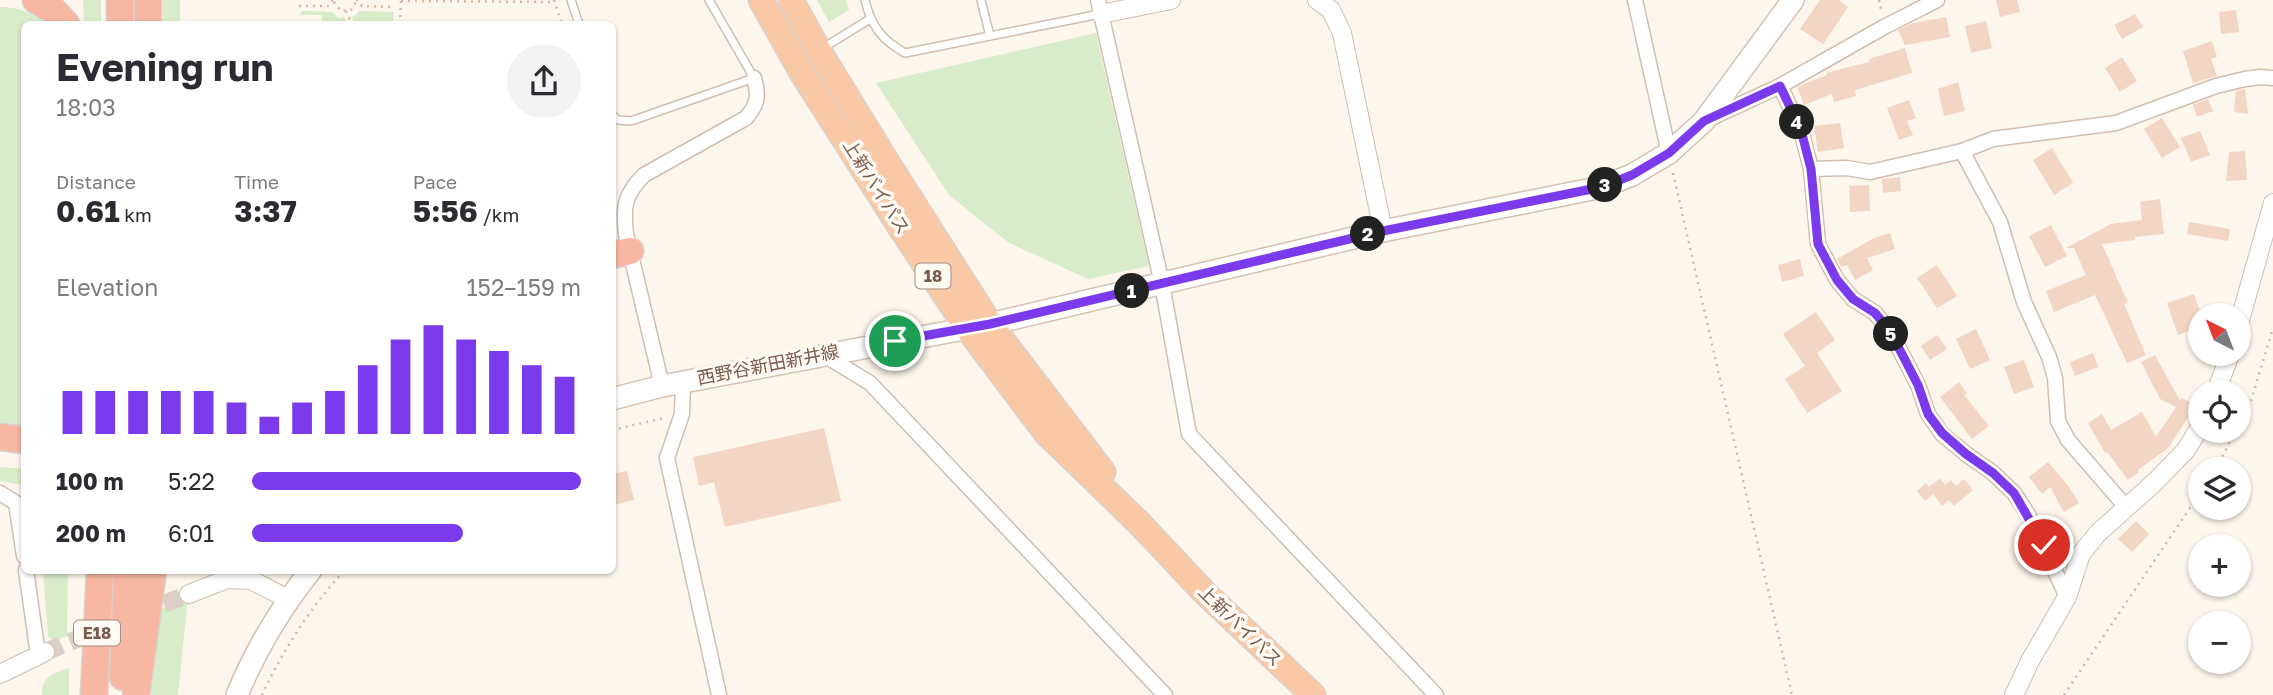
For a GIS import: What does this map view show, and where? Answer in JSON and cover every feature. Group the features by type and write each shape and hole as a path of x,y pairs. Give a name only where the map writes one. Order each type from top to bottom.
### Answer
{"highway":[{"path":"36,0 54,11 63,21"},
{"path":"120,0 120,21"},
{"path":"148,0 148,21"},
{"name":"上新バイパス","path":"761,0 802,73 979,326"},
{"name":"上新バイパス","path":"790,0 979,326 1046,433 1140,524 1203,592 1313,695"},
{"path":"0,437 21,440"},
{"path":"0,455 21,457"},
{"path":"84,574 86,695"},
{"name":"E18","path":"94,695 100,574"},
{"name":"E18","path":"122,695 127,574"},
{"path":"136,695 152,574"}],"main road":[{"name":"西野谷新田新井線","path":"616,399 673,384 822,354 979,326 1383,231 1602,187 1632,175 1669,153 1704,121 1793,0"},
{"path":"237,695 266,635 288,599 309,574"}],"street":[{"path":"1171,0 1100,7 1162,284 1189,434 1436,695"},
{"path":"1317,0 1331,10 1342,33 1383,231"},
{"path":"1635,0 1669,153"},
{"path":"1704,121 1780,86 1937,0"},
{"path":"719,695 667,458 682,414 620,244 626,198 633,185 658,166 746,118 755,107 758,93 754,78"},
{"path":"1811,169 1847,168 1870,172 1962,151 1993,139 2116,122 2216,86 2245,79 2273,78"},
{"path":"1780,86 1801,130 1811,169 1818,244 1837,280 1853,299 1875,313 1890,331 1918,385 1928,414 1942,433 2014,493 2044,545 2067,597"},
{"path":"1962,151 2000,222 2024,302 2049,356 2055,377 2058,421 2068,440 2126,507"},
{"path":"2245,303 2273,203"},
{"path":"822,354 870,383 1165,695"},
{"path":"2014,695 2030,661 2067,597 2081,554 2098,533 2154,482 2190,443"},
{"path":"0,493 16,503 21,536"},
{"path":"0,674 42,653 27,574"},
{"path":"189,594 227,579 251,580 288,599"}],"lane":[{"path":"570,0 578,21"},
{"path":"616,119 631,121 754,78 709,0"},
{"path":"865,0 870,19 889,44 905,53 990,36 1100,7"},
{"path":"981,0 990,36"},
{"path":"819,51 870,19"}],"path":[{"path":"400,21 401,0 554,1 561,21"},
{"path":"299,6 328,6 332,1 341,11 346,11 351,10 358,1 362,6 393,7"},
{"path":"346,11 351,21"},
{"path":"1669,153 1792,695"},
{"path":"2251,401 2273,328"},
{"path":"616,429 682,414"},
{"path":"2064,695 2188,511"},
{"path":"262,695 306,619 342,574"}],"green space":[{"path":"83,0 101,0 101,21 84,21"},
{"path":"163,0 180,0 180,21 163,21"},
{"path":"817,0 846,0 849,10 829,22"},
{"path":"0,7 25,11 42,21 21,21 21,426 0,424"},
{"path":"302,11 333,12 338,18 344,17 346,21 322,21 322,15 299,15"},
{"path":"359,11 394,12 393,21 354,21 352,17"},
{"path":"1096,33 1149,266 1088,279 1009,243 949,195 876,83"},
{"path":"0,467 21,469 21,485 0,481"},
{"path":"43,574 68,574 67,636 54,641 48,636"},
{"path":"188,597 178,695 150,695 157,610"},
{"path":"69,668 69,695 42,695 46,680"}],"building":[{"path":"1820,0 1839,0 1848,7 1823,44 1800,29"},
{"path":"1996,0 2017,0 2020,12 2000,17"},
{"path":"2236,10 2239,32 2221,34 2219,12"},
{"path":"2135,14 2143,27 2122,39 2114,25"},
{"path":"1946,17 1950,37 1905,45 1898,30 1913,23"},
{"path":"1986,21 1992,48 1971,53 1965,26"},
{"path":"2212,41 2217,57 2211,59 2217,76 2193,83 2183,51"},
{"path":"1905,48 1912,73 1855,90 1856,96 1834,102 1832,94 1804,105 1797,87 1827,75 1826,73 1869,62 1869,59"},
{"path":"2122,57 2137,81 2120,92 2105,68"},
{"path":"1958,82 1965,111 1944,116 1938,89"},
{"path":"2245,89 2248,114 2234,112 2236,91"},
{"path":"2208,99 2213,111 2197,117 2193,105"},
{"path":"1909,100 1916,118 1907,121 1913,135 1899,140 1887,108"},
{"path":"2162,118 2180,147 2162,158 2144,129"},
{"path":"1840,123 1844,148 1818,152 1814,126"},
{"path":"2200,131 2210,155 2191,162 2181,138"},
{"path":"2052,148 2073,183 2054,195 2033,160"},
{"path":"2245,151 2247,180 2226,181 2229,152"},
{"path":"1900,177 1901,191 1883,193 1882,179"},
{"path":"1869,185 1870,211 1850,212 1849,186"},
{"path":"2160,199 2164,234 2102,244 2128,303 2124,304 2146,355 2127,363 2095,295 2054,312 2046,291 2086,275 2074,248 2066,248 2111,224 2142,220 2140,202"},
{"path":"2189,222 2230,229 2228,241 2187,234"},
{"path":"2051,225 2067,256 2045,267 2029,236"},
{"path":"1890,233 1895,249 1867,258 1873,270 1855,280 1847,265 1841,267 1837,259 1874,238"},
{"path":"1800,259 1804,276 1782,282 1778,265"},
{"path":"1937,265 1957,296 1937,308 1917,278"},
{"path":"2194,294 2197,303 2188,303 2188,331 2178,335 2167,303"},
{"path":"1816,312 1835,340 1817,353 1842,391 1807,413 1785,379 1805,366 1783,334"},
{"path":"1976,329 1990,360 1970,369 1956,339"},
{"path":"1937,335 1947,349 1930,360 1921,346"},
{"path":"2093,353 2098,367 2075,376 2070,362"},
{"path":"2155,355 2180,401 2182,398 2188,401 2188,417 2168,448 2128,480 2107,452 2105,453 2088,423 2102,414 2111,430 2142,412 2156,437 2176,407 2160,399 2141,362"},
{"path":"2024,360 2034,387 2014,394 2004,367"},
{"path":"1959,382 1967,393 1964,395 1989,426 1972,439 1940,397"},
{"path":"824,428 841,501 725,527 714,482 699,486 693,457"},
{"path":"2048,462 2079,503 2064,512 2050,487 2042,494 2029,477"},
{"path":"627,471 634,500 616,504 616,473"},
{"path":"1940,478 1945,485 1951,480 1956,486 1964,479 1973,490 1954,506 1949,500 1942,506 1933,494 1925,501 1917,491 1926,483 1929,487"},
{"path":"2136,521 2149,534 2132,552 2118,539"}],"tunnel":[{"path":"139,614 189,594"},
{"path":"45,652 104,628"}],"route":[{"path":"895,341 990,324 1383,231 1602,187 1632,175 1669,153 1704,121 1780,86 1801,130 1811,169 1818,244 1837,280 1853,299 1875,313 1890,331 1918,385 1928,414 1942,433 2014,493 2044,545"}]}
